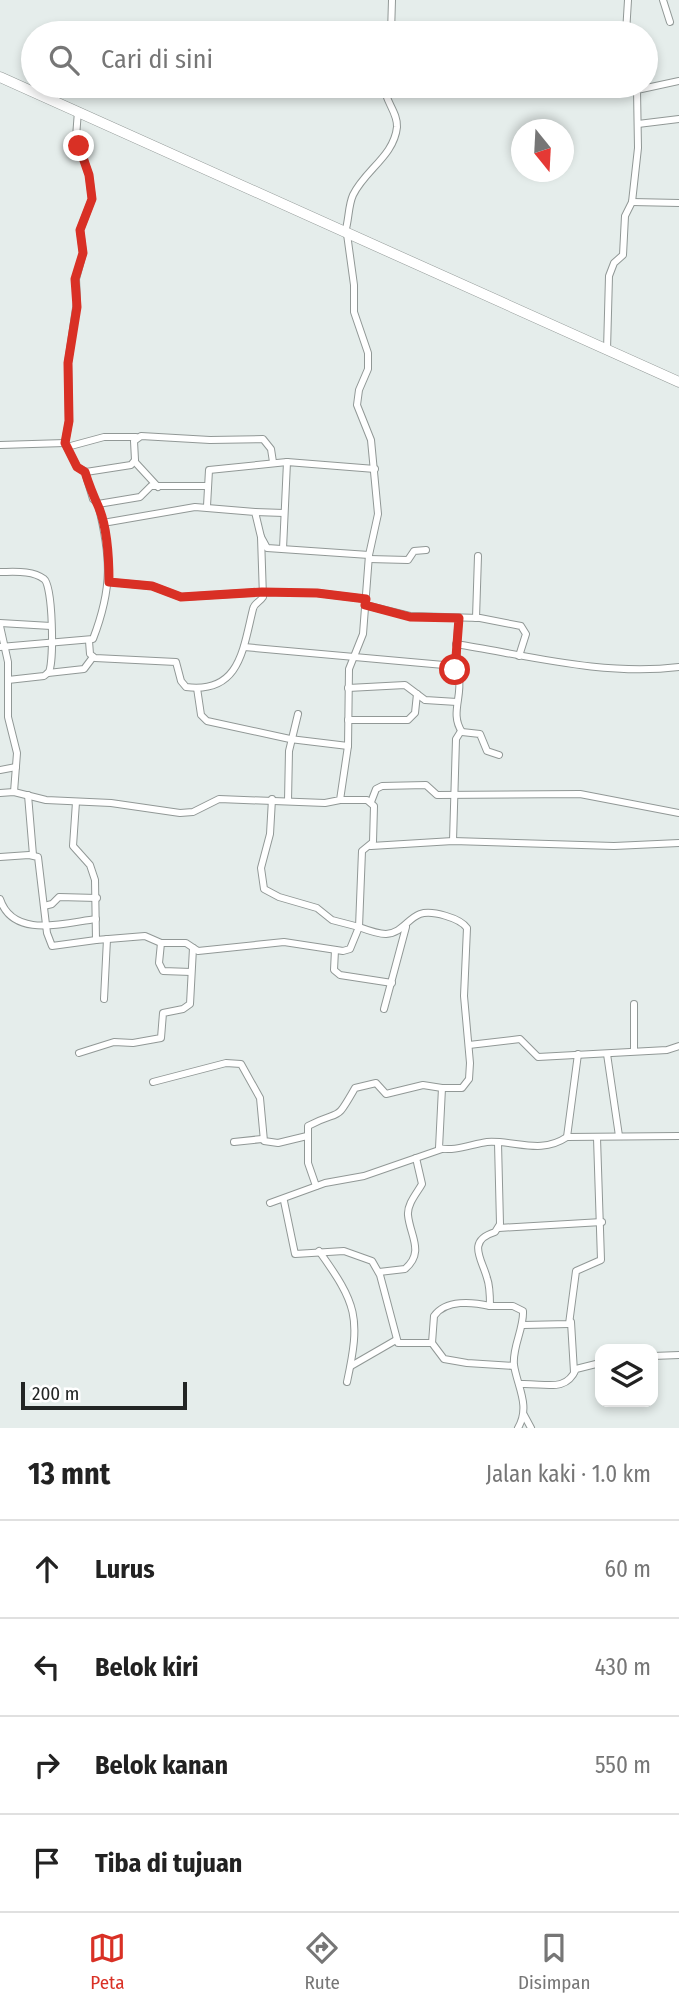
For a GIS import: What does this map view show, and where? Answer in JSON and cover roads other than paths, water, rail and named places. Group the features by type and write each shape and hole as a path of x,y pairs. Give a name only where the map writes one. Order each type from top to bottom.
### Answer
{"main road":[{"path":"0,76 21,85"},
{"path":"49,98 679,382"}],"street":[{"path":"391,0 391,21"},
{"path":"627,21 628,0"},
{"path":"663,0 670,22"},
{"path":"658,84 679,81"},
{"path":"340,800 348,746 349,668 363,634 369,557 377,520 371,440 357,405 359,390 368,369 368,353 354,312 354,285 346,234 354,192 366,174 387,155 397,130 396,118 386,98"},
{"path":"607,350 609,276 614,263 623,255 626,213 632,202 637,98"},
{"path":"78,111 76,137 89,175 92,199 80,230 83,253 75,279 77,307 68,363 69,421 66,445 77,467 85,472 129,465 135,461"},
{"path":"638,124 679,119"},
{"path":"632,202 679,203"},
{"path":"0,445 66,445 104,437 263,439 270,446 273,462"},
{"path":"136,437 135,461 158,487"},
{"path":"207,506 208,473 211,470 286,461 374,469"},
{"path":"284,549 286,461"},
{"path":"3,647 89,641 94,636 109,582 103,523 85,472"},
{"path":"98,504 139,497 148,488 207,486"},
{"path":"103,523 207,506 284,513"},
{"path":"254,512 267,548 402,561 408,560 416,549 426,550"},
{"path":"93,657 174,662 182,684 197,688 212,686 230,676 244,647 254,606 261,600 261,537"},
{"path":"476,618 478,556"},
{"path":"0,572 29,573 46,581 50,590 51,626 51,667 48,673"},
{"path":"109,582 152,586 181,597 262,592 317,593 365,602 410,617 476,618 524,628 526,634 519,656"},
{"path":"459,618 455,666 459,678 455,716 461,731"},
{"path":"14,792 17,753 4,712 8,680 0,624 51,626"},
{"path":"89,641 93,657"},
{"path":"456,644 542,662 600,667 679,667"},
{"path":"244,647 455,666"},
{"path":"8,680 84,669 93,657"},
{"path":"348,688 405,685 425,701 457,702"},
{"path":"197,688 201,715 206,721 290,739 348,746"},
{"path":"348,720 408,720 415,713 417,694"},
{"path":"288,800 290,739 298,714"},
{"path":"461,731 480,734 487,751 499,755"},
{"path":"453,841 456,739 461,731"},
{"path":"0,770 16,767"},
{"path":"371,846 375,826 371,802 376,789 382,786 426,785 437,795 453,796 580,794 679,813"},
{"path":"0,793 14,792 46,800 188,813 219,799 371,802"},
{"path":"28,795 33,855 40,863 46,925 52,946 145,936 161,943 186,943 198,951 284,942 335,950 350,949 359,927 362,851 371,846 453,841 614,846 679,843"},
{"path":"272,799 270,834 261,868 264,889 279,897 317,908 332,920 387,934 406,927 417,915 424,913 460,921 467,928 464,996 469,1045 467,1085 462,1088 424,1085 386,1094 379,1084 357,1086 338,1115 310,1124 307,1136 308,1163 316,1186"},
{"path":"76,802 73,846 90,865 97,898 96,940"},
{"path":"0,857 33,855"},
{"path":"44,906 52,904 59,897 97,898"},
{"path":"0,899 10,918 18,923 46,925 96,919"},
{"path":"384,1009 406,927"},
{"path":"104,999 107,939"},
{"path":"161,943 159,963 163,971 191,972"},
{"path":"79,1053 114,1042 133,1043 161,1038 163,1013 183,1009 190,1004 194,948"},
{"path":"335,950 335,972 392,983"},
{"path":"634,1004 634,1051"},
{"path":"469,1045 520,1039 538,1057 607,1054 679,1046"},
{"path":"567,1137 578,1054"},
{"path":"607,1054 619,1136"},
{"path":"153,1082 226,1063 241,1064 260,1098 262,1139"},
{"path":"442,1088 438,1143 442,1149"},
{"path":"234,1142 262,1139 271,1144 307,1136"},
{"path":"270,1203 284,1201 316,1186 364,1176 442,1149 498,1143 539,1148 567,1137 679,1136"},
{"path":"521,1384 563,1385 572,1380 574,1373 570,1322 576,1271 598,1263 602,1257 597,1138"},
{"path":"498,1143 499,1228"},
{"path":"379,1272 405,1269 415,1254 415,1237 408,1217 414,1196 422,1184 416,1158"},
{"path":"284,1201 295,1254 344,1251 372,1261 379,1272 396,1340 402,1345 432,1343"},
{"path":"490,1306 488,1280 478,1258 478,1249 484,1236 499,1228 602,1222"},
{"path":"319,1251 352,1303 355,1329 347,1382"},
{"path":"514,1366 444,1359 432,1343 436,1311 460,1303 519,1307 523,1311 523,1325 514,1366 521,1384 524,1415 531,1428"},
{"path":"523,1325 563,1326 570,1322"},
{"path":"351,1366 396,1340"},
{"path":"658,1356 679,1355"},
{"path":"574,1373 580,1367 595,1364"},
{"path":"518,1428 524,1415"}]}
